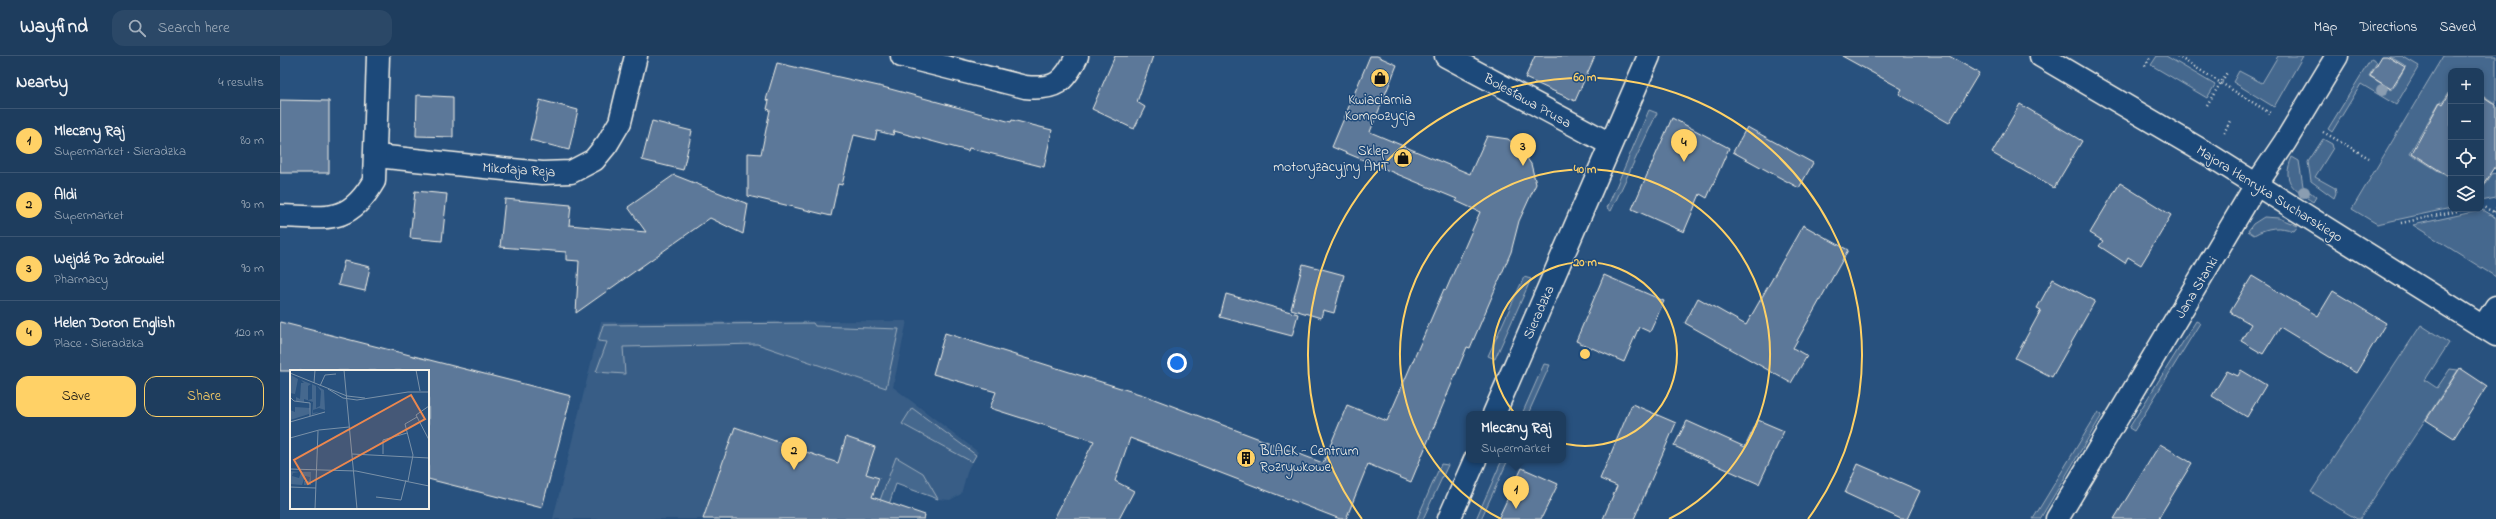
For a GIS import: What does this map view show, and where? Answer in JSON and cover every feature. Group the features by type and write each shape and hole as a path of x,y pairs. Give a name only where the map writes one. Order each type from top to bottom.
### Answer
{"street":[{"path":"280,216 334,217 350,211 364,199 374,182 378,56"},
{"name":"Mikołaja Reja","path":"376,156 542,173 571,172 594,160 607,144 620,122 636,56"},
{"path":"902,56 1025,87 1044,89 1061,82 1077,56"},
{"name":"Bolesława Prusa","path":"1446,56 1610,144"},
{"name":"Sieradzka","path":"1495,411 1649,56"},
{"name":"Majora Henryka Sucharskiego","path":"2040,56 2256,185 2490,331"},
{"name":"Jana Stanki","path":"2057,519 2256,185 2285,142 2337,56"},
{"path":"2490,331 2496,307"},
{"path":"1449,519 1474,463"}],"path":[{"path":"2145,66 2151,56"},
{"path":"2177,56 2222,81 2274,116"},
{"path":"2207,105 2228,71"},
{"path":"2322,132 2369,158"},
{"path":"2484,207 2495,212 2496,208"},
{"path":"2401,223 2453,212"}],"shaded area":[{"path":"2157,56 2166,56 2215,85 2207,98 2151,65"},
{"path":"2278,56 2303,56 2274,107 2233,82 2239,71 2262,83"},
{"path":"2389,56 2402,56 2419,66 2396,105 2361,84 2332,132 2328,129 2371,59 2377,62 2369,76 2392,90 2406,66"},
{"path":"2443,56 2496,56 2496,104 2484,96 2484,68 2448,68 2448,94 2443,102 2440,101 2410,153 2448,177 2448,209 2377,224 2352,209"},
{"path":"1649,110 1657,113 1611,211 1607,208"},
{"path":"2323,139 2332,144 2333,148 2315,177 2335,188 2336,193 2334,198 2311,181 2308,162"},
{"path":"2292,157 2299,161 2303,186 2316,197 2313,202 2295,189 2291,184 2288,173"},
{"path":"2496,173 2496,198 2484,200 2484,186 2492,174"},
{"path":"2484,211 2496,218 2496,277 2413,225 2473,212"},
{"path":"2264,217 2279,218 2298,226 2294,231 2283,228 2274,228 2264,230 2254,235 2248,231 2253,224"},
{"path":"1524,277 1531,279 1495,359 1488,356"},
{"path":"907,321 893,387 978,452 968,469 961,494 950,500 938,499 896,484 884,519 553,519 601,322"},
{"path":"2196,321 2200,323 2134,431 2129,428"},
{"path":"813,323 815,326 899,329 886,388 757,344 623,347 625,374 596,372 607,342 598,341 603,325"},
{"path":"2421,325 2449,343 2425,380 2437,388 2450,369 2458,370 2360,519 2357,519 2311,492"},
{"path":"1544,364 1550,365 1529,411 1523,411"},
{"path":"912,408 976,455 972,462 902,424"},
{"path":"2098,412 2102,415 2040,519 2033,519"},
{"path":"896,457 923,473 938,499 896,484 884,519 873,519"},
{"path":"1501,463 1507,463 1481,519 1476,519"},
{"path":"1441,464 1448,465 1423,519 1417,519"}],"building":[{"path":"1115,56 1153,56 1137,102 1145,107 1134,129 1092,109"},
{"path":"1370,56 1377,56 1397,65 1370,132 1470,174 1487,136 1508,139 1521,150 1531,164 1536,184 1519,221 1511,252 1470,348 1467,347 1411,482 1368,464 1346,519 1340,519 1130,438 1115,481 1134,491 1119,519 1054,519 1094,441 990,408 996,392 933,374 945,333 1146,396 1323,463 1347,405 1387,421 1444,289 1446,290 1480,212 1456,201 1457,199 1332,147"},
{"path":"1535,56 1595,56 1575,101 1525,78"},
{"path":"1842,56 1949,56 1979,73 1949,123 1899,94 1902,89"},
{"path":"2382,56 2387,56 2405,67 2391,89 2370,76"},
{"path":"777,63 883,87 1011,122 1012,120 1052,130 1044,167 969,148 968,151 894,131 893,135 877,131 875,140 854,135 842,185 838,184 831,216 748,196 748,153 761,154 770,110 767,109 769,101 766,100"},
{"path":"417,95 453,97 453,137 416,136"},
{"path":"2448,96 2448,176 2412,153 2440,102 2443,104"},
{"path":"2484,97 2496,105 2496,166 2484,184"},
{"path":"280,100 329,101 329,173 280,173"},
{"path":"540,100 578,110 569,150 530,140"},
{"path":"2020,104 2082,141 2054,188 1992,153"},
{"path":"1672,118 1729,148 1707,198 1700,194 1684,232 1632,209"},
{"path":"652,121 692,131 683,170 642,160"},
{"path":"1747,127 1813,163 1799,188 1733,152"},
{"path":"674,175 748,204 743,234 710,218 576,313 579,261 566,260 566,252 500,247 505,199 571,205 569,225 646,232 628,207"},
{"path":"2120,183 2171,215 2141,265 2128,257 2125,263 2099,246 2103,241 2090,233"},
{"path":"415,191 447,194 442,241 410,238"},
{"path":"1803,225 1848,250 1793,348 1807,356 1791,383 1685,323 1698,298 1746,325"},
{"path":"344,261 370,267 365,291 338,285"},
{"path":"1303,264 1344,275 1334,313 1323,310 1321,318 1291,309"},
{"path":"1604,275 1664,301 1650,332 1639,327 1624,362 1576,341"},
{"path":"2252,276 2318,316 2333,291 2386,323 2356,373 2280,327 2263,354 2241,341 2251,324 2230,312"},
{"path":"2053,279 2095,301 2052,377 2015,358 2041,310 2037,308"},
{"path":"1226,294 1298,314 1292,336 1220,317"},
{"path":"280,322 571,396 542,508 429,479 429,370 280,371"},
{"path":"2460,368 2487,386 2454,438 2426,420"},
{"path":"2241,370 2266,385 2247,417 2212,396 2227,371 2238,376"},
{"path":"1632,404 1676,423 1634,519 1603,519 1617,486 1600,479"},
{"path":"1758,420 1784,431 1759,484 1674,446 1687,421 1745,447"},
{"path":"735,427 838,463 846,437 875,447 866,474 879,478 872,497 925,515 924,519 703,519"},
{"path":"2160,444 2192,463 2158,519 2114,519"},
{"path":"1858,464 1920,491 1907,519 1901,519 1845,493"},
{"path":"1522,468 1558,484 1541,519 1498,519"}],"place":[{"name":"Kwiaciarnia Kompozycja","path":"1380,78"},
{"name":"Sklep motoryzacyjny AMT","path":"1403,158"},
{"name":"Helen Doron English","path":"1684,162"},
{"name":"Wejdź Po Zdrowie!","path":"1523,166"},
{"name":"BLACK - Centrum Rozrywkowe","path":"1246,458"},
{"name":"Aldi","path":"794,470"},
{"name":"Mleczny Raj","path":"1516,509"}]}
